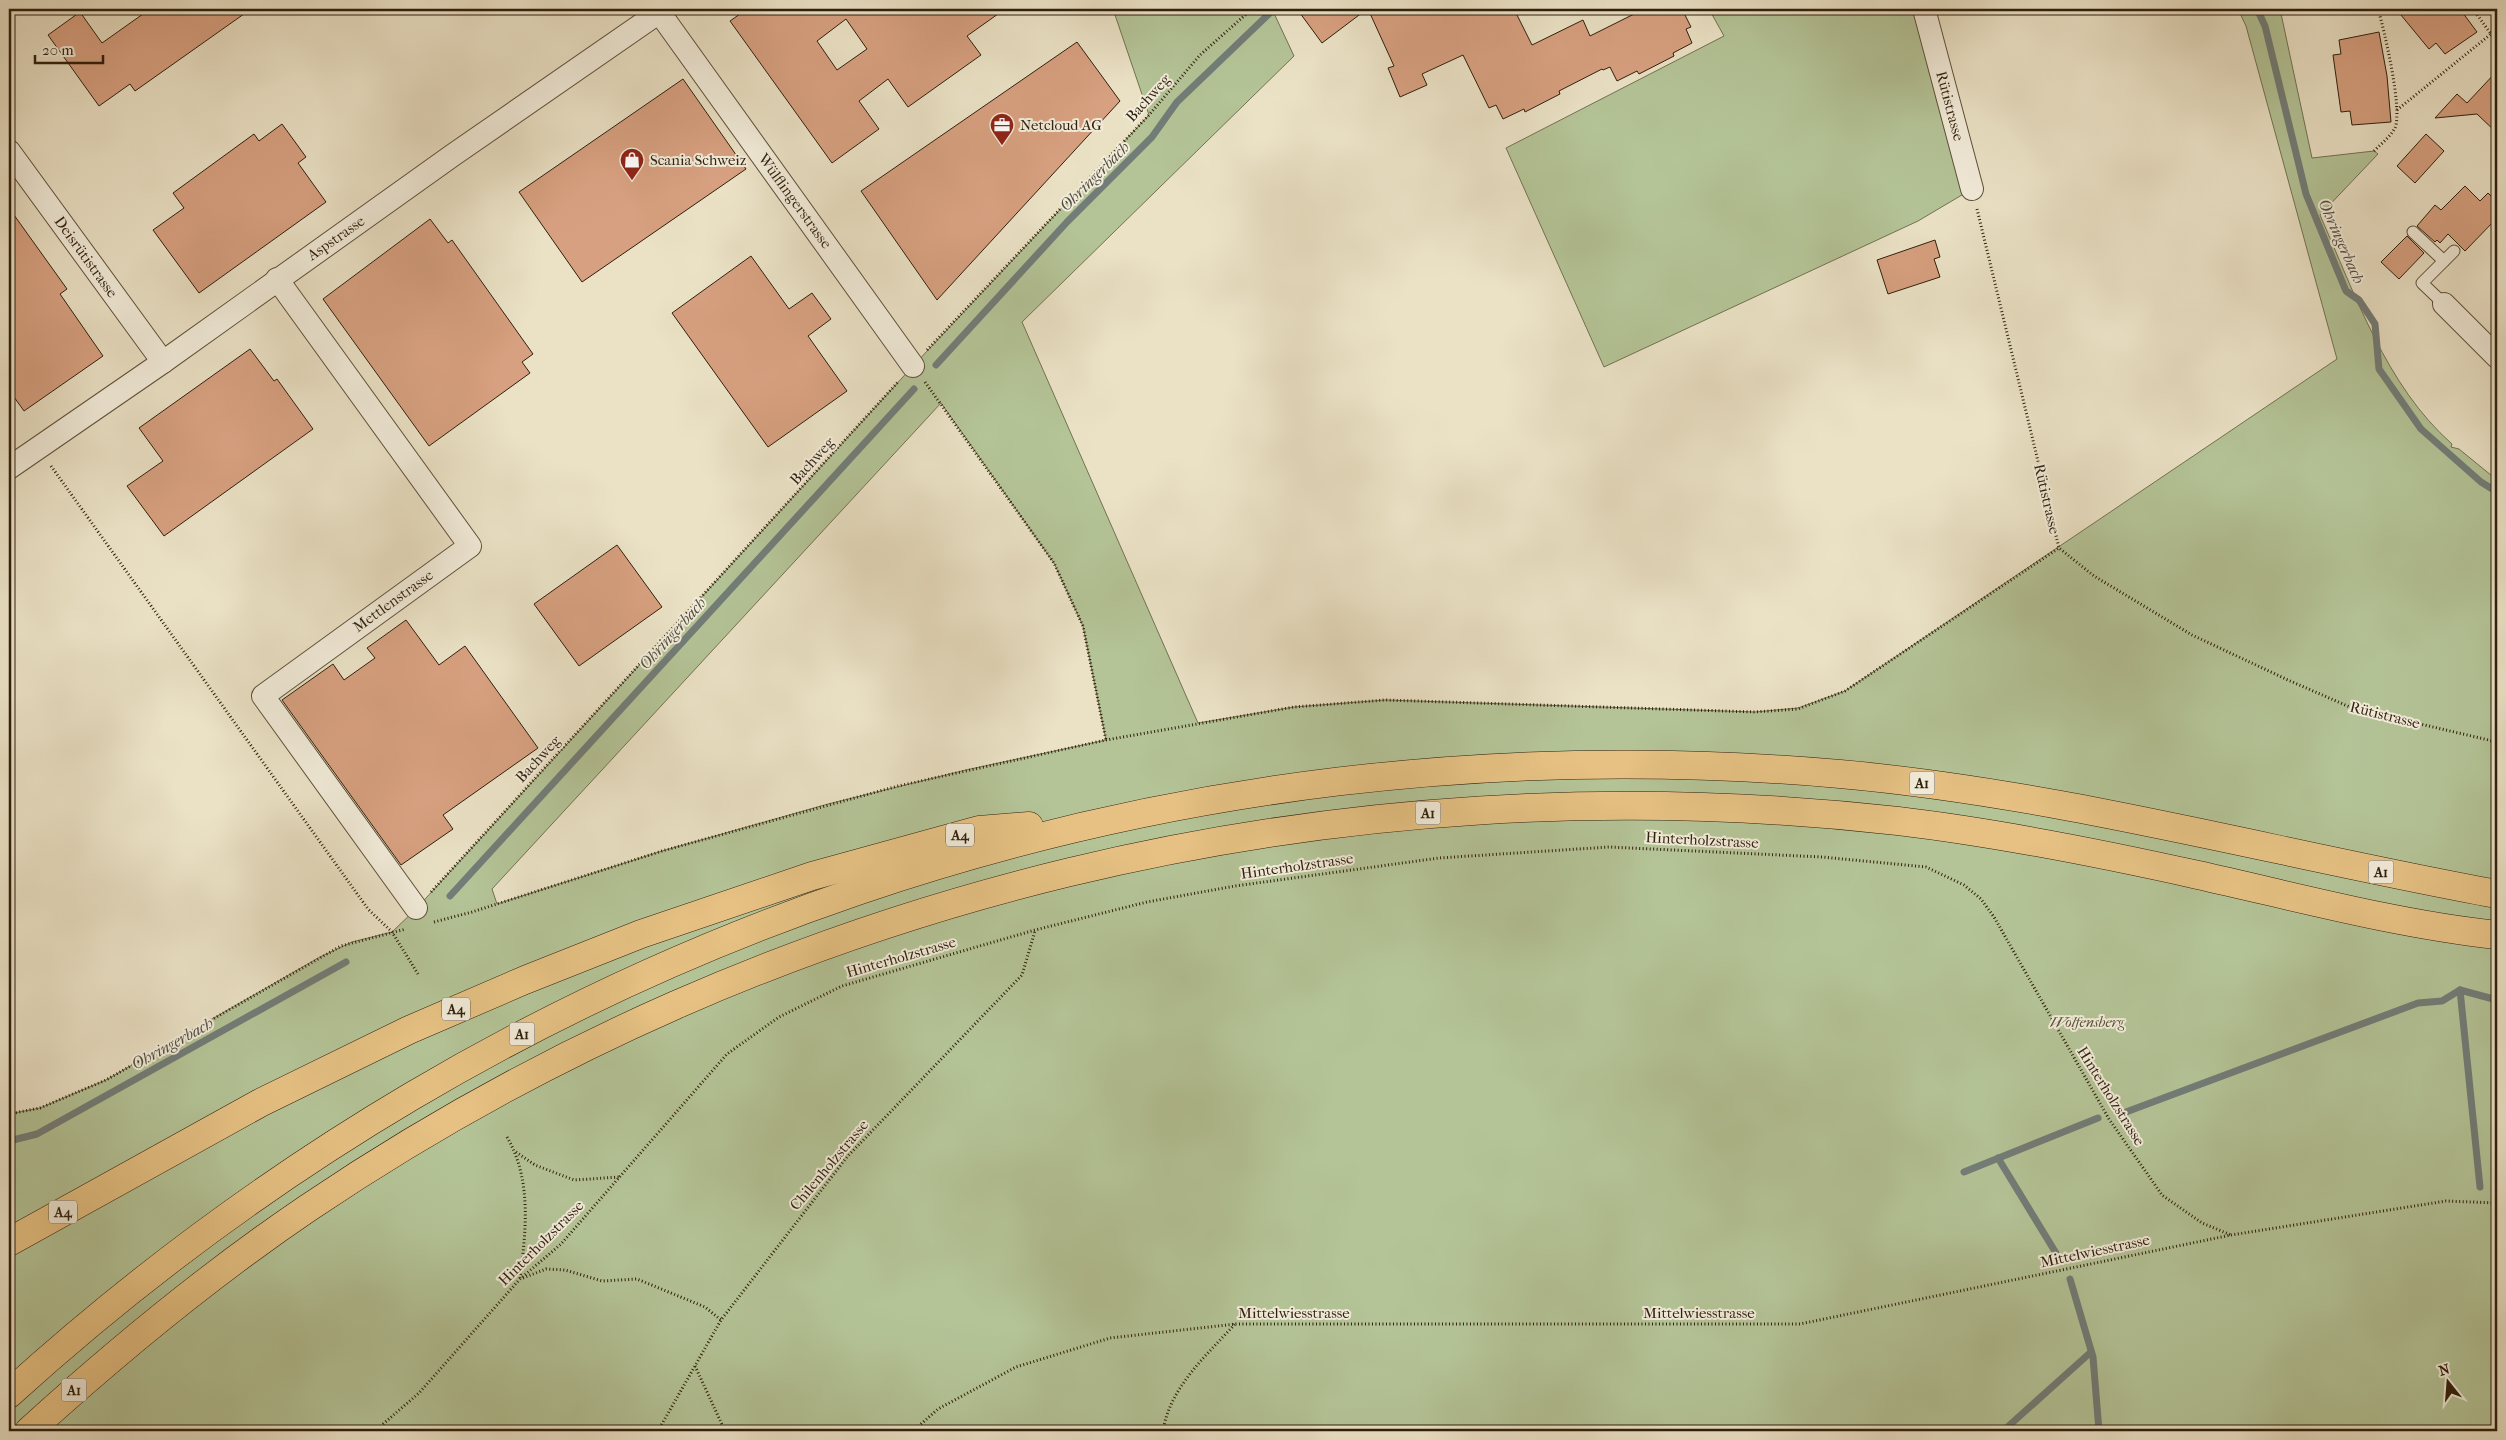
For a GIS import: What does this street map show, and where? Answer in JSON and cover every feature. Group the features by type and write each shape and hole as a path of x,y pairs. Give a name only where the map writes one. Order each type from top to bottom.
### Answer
{"highway":[{"name":"A1","path":"9,1394 135,1286 282,1177 428,1085 537,1026 693,953 810,907 934,865 1112,819 1293,787 1415,773 1547,765 1722,766 1862,776 2027,798 2497,894"},
{"name":"A1","path":"29,1431 160,1318 278,1229 402,1148 555,1062 709,990 840,940 1004,888 1155,852 1298,827 1478,809 1609,805 1781,810 1910,823 2062,846 2450,930 2497,936"},
{"name":"A4","path":"9,1242 189,1141 335,1065 459,1008 583,956 756,894 934,841 979,830 1112,819"},
{"name":"A1","path":"2450,930 2497,949"}],"street":[{"name":"Rütistrasse","path":"1924,9 1972,189"},
{"name":"Wülflingerstrasse","path":"661,10 913,366"},
{"name":"Aspstrasse","path":"9,468 163,362 661,10"},
{"name":"Deisrütistrasse","path":"9,151 163,362"},
{"name":"Mettlenstrasse","path":"278,279 470,546 263,696 416,908"},
{"path":"2444,304 2497,356"}],"lane":[{"path":"2414,232 2444,261"},
{"path":"2444,304 2422,283 2454,251"}],"path":[{"name":"Bachweg","path":"392,932 913,366 1149,115 1200,55 1252,9"},
{"path":"2374,151 2396,127 2397,110 2386,38 2378,9"},
{"path":"2473,9 2491,34"},
{"path":"2397,110 2491,34 2497,27"},
{"name":"Rütistrasse","path":"1972,189 2059,548 2094,576 2192,636 2288,680 2352,708 2497,742"},
{"path":"913,366 1054,563 1083,626 1106,740"},
{"path":"38,447 368,909 392,932 418,974"},
{"path":"449,919 662,851 828,804 966,770 1106,740 1294,707 1385,700 1755,712 1798,708 1845,691 2059,548"},
{"name":"Hinterholzstrasse","path":"375,1431 419,1393 520,1279 561,1244 727,1054 779,1017 842,986 1035,930 1147,902 1235,886 1438,858 1609,847 1822,857 1926,868 1964,885 1981,899 2109,1118 2162,1195 2202,1223 2231,1235"},
{"name":"Chilenholzstrasse","path":"658,1431 721,1320 847,1157 1022,975 1035,930"},
{"path":"9,1114 40,1108 106,1080 320,957 352,942 392,932"},
{"path":"507,1136 516,1152 523,1184 527,1225 520,1279 546,1269 565,1270 602,1281 637,1280 705,1308 721,1320"},
{"path":"516,1152 535,1165 574,1180 620,1177"},
{"name":"Mittelwiesstrasse","path":"913,1431 938,1409 1016,1367 1110,1338 1236,1324 1800,1324 2231,1235 2446,1201 2497,1203"},
{"path":"1163,1431 1165,1416 1184,1379 1236,1324"},
{"path":"695,1366 725,1431"}],"green space":[{"name":"Wolfensberg","path":"1113,9 1272,9 1294,56 1022,322 1198,723 1294,707 1385,700 1755,712 1798,708 1845,691 2337,359 2246,26 2238,9 2280,9 2312,158 2374,151 2378,154 2320,215 2360,307 2390,367 2408,395 2429,421 2452,444 2451,447 2459,449 2497,480 2497,1431 9,1431 9,1114 40,1108 106,1080 320,957 352,942 392,932 416,909 913,366 1149,115","holes":["941,403 1054,563 1083,626 1106,740 966,770 828,804 662,851 497,904 492,889"]},
{"path":"1709,9 1924,9 1972,189 1918,221 1604,367 1506,148 1724,36"}],"building":[{"path":"150,9 251,9 135,91 130,84 99,106 48,35 80,12 102,43"},
{"path":"747,9 1005,9 967,36 981,55 908,107 888,79 859,101 879,129 832,163 730,21","holes":["846,19 867,49 837,70 817,41"]},
{"path":"1297,9 1367,9 1322,43"},
{"path":"1368,9 1514,9 1532,45 1583,20 1590,36 1644,9 1682,9 1691,27 1686,29 1692,43 1673,53 1674,56 1639,74 1637,71 1617,81 1610,67 1602,69 1559,91 1560,94 1525,112 1524,109 1503,119 1496,105 1489,108 1463,55 1422,74 1427,85 1400,97 1388,68 1394,66"},
{"path":"2396,9 2460,9 2477,32 2445,54 2436,43 2429,49"},
{"path":"2379,32 2387,76 2391,122 2352,125 2350,111 2341,112 2333,55 2341,54 2339,40"},
{"name":"Netcloud AG","path":"1077,42 1120,101 937,300 861,191"},
{"path":"2497,71 2497,133 2477,114 2435,118 2457,94 2467,103"},
{"name":"Scania Schweiz","path":"683,79 746,169 582,282 519,192"},
{"path":"282,124 306,157 298,163 326,202 199,293 153,230 184,208 173,193 254,134 259,141"},
{"path":"2426,134 2444,151 2415,183 2397,166"},
{"path":"2465,186 2480,201 2488,193 2497,202 2497,218 2465,251 2448,234 2440,243 2437,240 2435,242 2417,226 2435,205 2441,210"},
{"path":"9,208 67,289 60,294 103,356 24,411 9,390"},
{"path":"430,219 448,243 452,240 533,354 522,362 530,373 429,446 323,299"},
{"path":"2407,236 2424,253 2399,279 2381,262"},
{"path":"1935,240 1940,257 1934,259 1940,277 1888,294 1877,260"},
{"path":"751,256 789,309 812,293 831,319 808,336 847,391 768,447 672,313"},
{"path":"250,349 274,381 277,379 313,429 164,536 127,486 163,461 139,428"},
{"path":"617,545 662,607 579,666 534,604"},
{"path":"406,620 439,665 465,646 538,748 443,815 453,829 401,865 282,700 333,664 344,680 375,658 367,648"}],"waterway":[{"name":"Ohringerbach","path":"936,365 1067,222 1152,137 1177,102 1274,9"},
{"name":"Ohringerbach","path":"2257,9 2265,26 2306,194 2346,291 2359,300 2375,324 2379,369 2421,429 2481,482 2497,492"},
{"name":"Ohringerbach","path":"450,896 914,389"},
{"name":"Ohringerbach","path":"9,1141 37,1134 346,962"},
{"path":"2126,1112 2418,1003 2442,1001 2460,990"},
{"path":"2480,1187 2460,990 2497,1000"},
{"path":"1964,1172 2098,1118"},
{"path":"1998,1158 2059,1258"},
{"path":"2070,1279 2093,1357 2099,1431"},
{"path":"2003,1431 2091,1352"}],"place":[{"name":"Netcloud AG","path":"1002,146"},
{"name":"Scania Schweiz","path":"632,181"}]}
